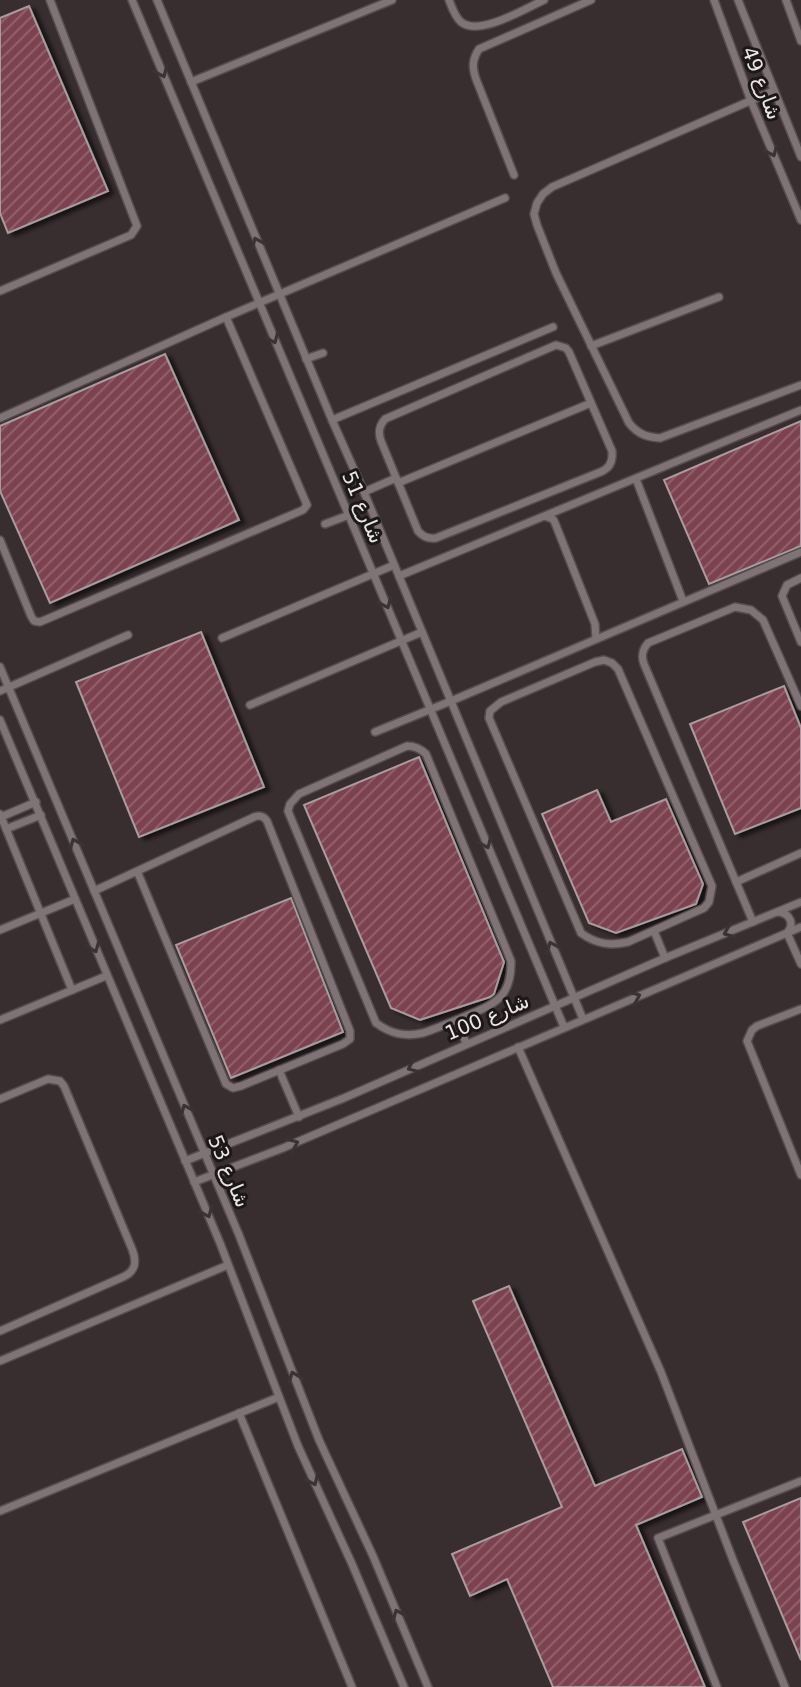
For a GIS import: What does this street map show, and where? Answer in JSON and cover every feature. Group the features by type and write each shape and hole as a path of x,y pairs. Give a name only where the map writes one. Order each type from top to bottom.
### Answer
{"lane":[{"path":"1,289 131,235 137,226 50,0"},
{"name":"شارع 51","path":"132,0 564,1027"},
{"name":"شارع 51","path":"157,0 583,1019"},
{"path":"191,82 392,0"},
{"path":"449,0 459,20 476,28 544,0"},
{"path":"514,175 472,68 473,58 479,49 591,0"},
{"name":"شارع 49","path":"714,0 751,101 801,220"},
{"name":"شارع 49","path":"738,0 801,157"},
{"path":"786,0 801,41"},
{"path":"773,91 552,187 543,194 534,214 556,273 629,423 637,432 660,438 801,385"},
{"path":"0,418 505,198"},
{"path":"591,346 719,297"},
{"path":"0,540 31,616 34,621 40,622 304,510 306,503 226,317"},
{"path":"332,420 553,327"},
{"path":"561,346 569,352 613,458 605,470 431,539 418,531 397,481 379,435 385,419 551,347 561,346"},
{"path":"306,359 323,353"},
{"path":"364,492 591,403"},
{"path":"399,576 801,410"},
{"path":"636,479 683,601"},
{"path":"325,524 349,515"},
{"path":"546,517 555,523 595,624 596,639"},
{"path":"375,732 801,552"},
{"path":"222,638 394,565"},
{"path":"801,578 787,585 782,596 801,642"},
{"path":"753,922 642,659 644,648 648,643 735,607 751,610 763,620 801,706"},
{"path":"250,705 422,632"},
{"path":"4,689 128,635"},
{"path":"604,660 618,669 712,886 709,902 704,908 654,931 618,945 598,943 581,933 489,718 494,706 595,662 604,660"},
{"name":"شارع 53","path":"0,667 4,689 94,891 239,1235 319,1440 373,1556 428,1687"},
{"name":"شارع 53","path":"0,720 3,735 36,802 194,1182 298,1446 404,1687"},
{"path":"407,746 414,746 426,754 511,961 510,980 501,998 494,1005 457,1020 413,1035 393,1033 376,1023 288,811 299,794 407,746"},
{"path":"2,821 36,802"},
{"path":"2,821 41,815"},
{"path":"94,891 137,871 252,818 261,816 266,819 351,1034 350,1039 237,1088 226,1084 137,871"},
{"path":"2,821 72,990"},
{"path":"736,882 801,853"},
{"path":"0,930 75,899"},
{"name":"شارع 100","path":"185,1161 299,1117 801,902"},
{"path":"778,912 786,913 791,919 787,933 801,964"},
{"name":"شارع 100","path":"194,1182 283,1148 801,927"},
{"path":"654,931 665,958"},
{"path":"0,1020 106,976"},
{"path":"801,1009 757,1026 747,1041 801,1175"},
{"path":"457,1020 466,1043"},
{"path":"518,1047 661,1372 785,1687"},
{"path":"279,1070 299,1117"},
{"path":"0,1099 48,1079 60,1081 136,1263 129,1274 0,1331"},
{"path":"0,1361 228,1265"},
{"path":"0,1511 279,1397"},
{"path":"239,1413 352,1687"},
{"path":"717,1687 658,1539 801,1481"}],"building":[{"path":"29,6 108,191 8,233 0,213 0,18"},
{"path":"165,354 239,520 50,603 0,491 0,426"},
{"path":"801,421 801,546 709,584 664,480"},
{"path":"201,632 264,787 139,837 76,682"},
{"path":"784,686 801,728 801,808 735,834 690,724"},
{"path":"419,757 504,962 494,994 490,997 420,1020 391,1008 304,805"},
{"path":"597,790 611,822 666,799 703,884 696,904 616,933 589,923 542,814"},
{"path":"291,898 343,1032 231,1078 176,945"},
{"path":"509,1286 595,1486 682,1449 702,1497 636,1525 705,1687 553,1687 507,1579 470,1596 452,1554 562,1507 473,1301"},
{"path":"801,1498 801,1660 743,1522"}]}
